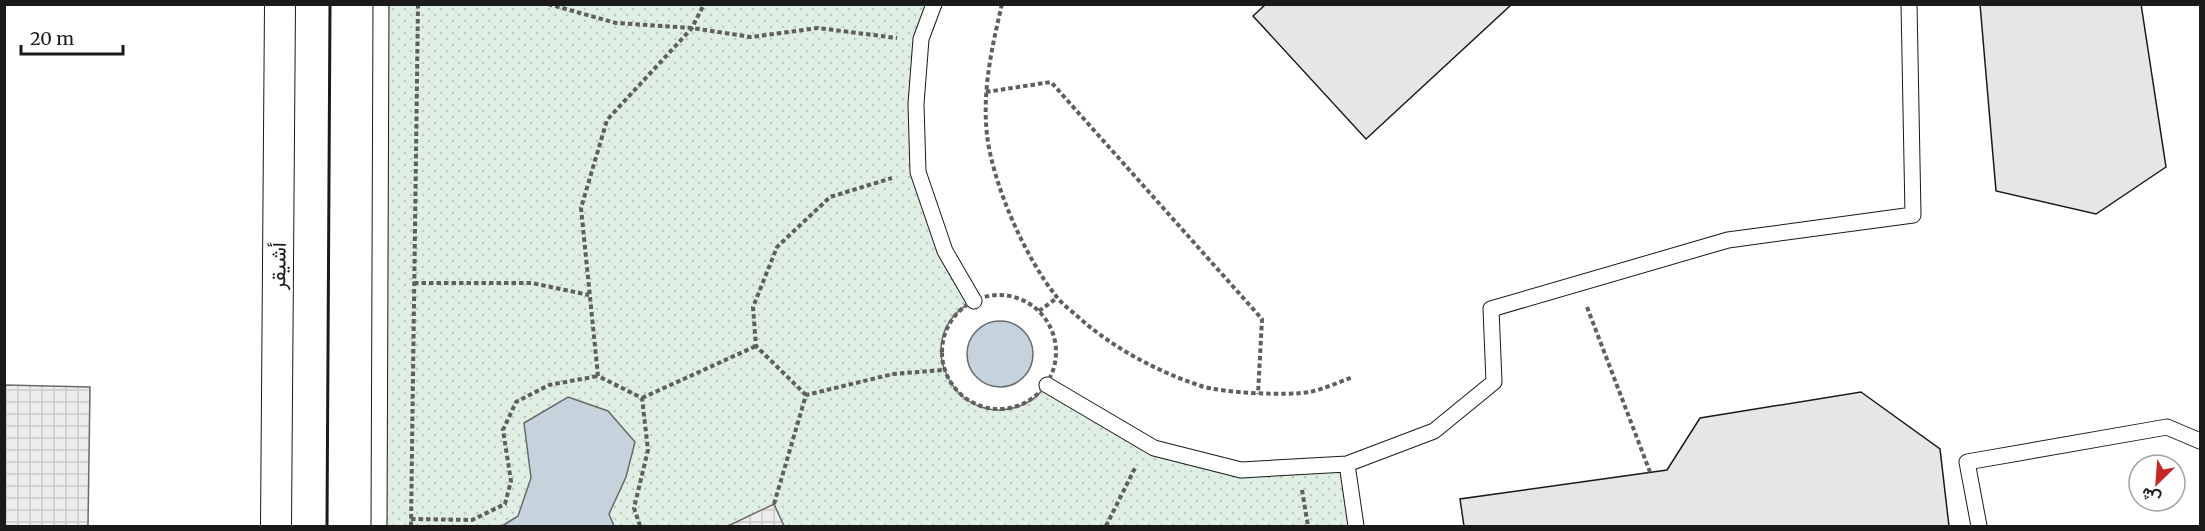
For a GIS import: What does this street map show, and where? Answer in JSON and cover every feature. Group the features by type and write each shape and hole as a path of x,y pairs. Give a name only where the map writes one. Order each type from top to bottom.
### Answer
{"street":[{"name":"أشيقر","path":"276,526 280,4"}],"lane":[{"path":"379,526 381,4"},
{"path":"934,4 921,39 916,104 918,172 945,251 974,301"},
{"path":"1047,385 1154,448 1240,470 1347,464 1434,431 1494,382 1491,309 1728,240 1913,215 1909,4"},
{"path":"1979,526 1967,462 2167,427 2200,441"},
{"path":"1347,464 1356,526"}],"path":[{"path":"411,526 418,4"},
{"path":"548,4 616,23 692,28 751,37 818,28 897,38"},
{"path":"598,376 581,208 608,120 692,28 704,4"},
{"path":"1002,4 993,41 986,92 987,136 1012,219 1032,259 1057,298 1094,331 1126,352 1203,387 1258,393 1310,392 1353,378"},
{"path":"986,92 1051,82 1262,319 1258,393"},
{"path":"806,395 756,346 753,307 777,247 830,197 892,178"},
{"path":"414,284 532,283 589,295"},
{"path":"1003,295 1022,300 1039,311 1051,327 1057,347 1055,367 1047,385 1033,400 1016,408 998,410 980,407 964,399 952,386 943,370 941,352 944,334 952,318 965,305 974,301 983,296 1003,295"},
{"path":"1039,311 1057,298"},
{"path":"1587,307 1650,472"},
{"path":"642,398 756,346"},
{"path":"806,395 893,374 943,370"},
{"path":"411,519 472,520 505,504 511,481 503,430 516,402 549,385 598,376 642,398"},
{"path":"774,504 806,395"},
{"path":"640,526 634,508 648,450 642,398"},
{"path":"1106,526 1137,465"}],"green space":[{"path":"381,4 934,5 921,39 918,172 974,301 953,317 943,337 942,359 949,379 963,396 982,407 1005,410 1030,401 1047,385 1154,448 1241,470 1347,464 1356,526 379,526"}],"shaded area":[{"path":"1000,321 1013,324 1023,331 1030,341 1033,354 1030,367 1023,377 1013,384 1000,387 987,384 977,377 970,367 967,354 970,341 977,331 987,324"},
{"path":"5,385 90,387 88,526 5,526"},
{"path":"568,397 608,411 635,442 626,477 609,514 614,526 502,526 518,516 531,478 524,423"},
{"path":"774,504 784,526 728,526"}],"building":[{"path":"1266,4 1512,4 1366,139 1253,16"},
{"path":"1980,4 2141,4 2166,167 2096,214 1996,191"},
{"path":"1861,392 1940,449 1949,526 1464,526 1460,499 1667,470 1700,418"}],"wall":[{"path":"327,526 330,4"}]}
